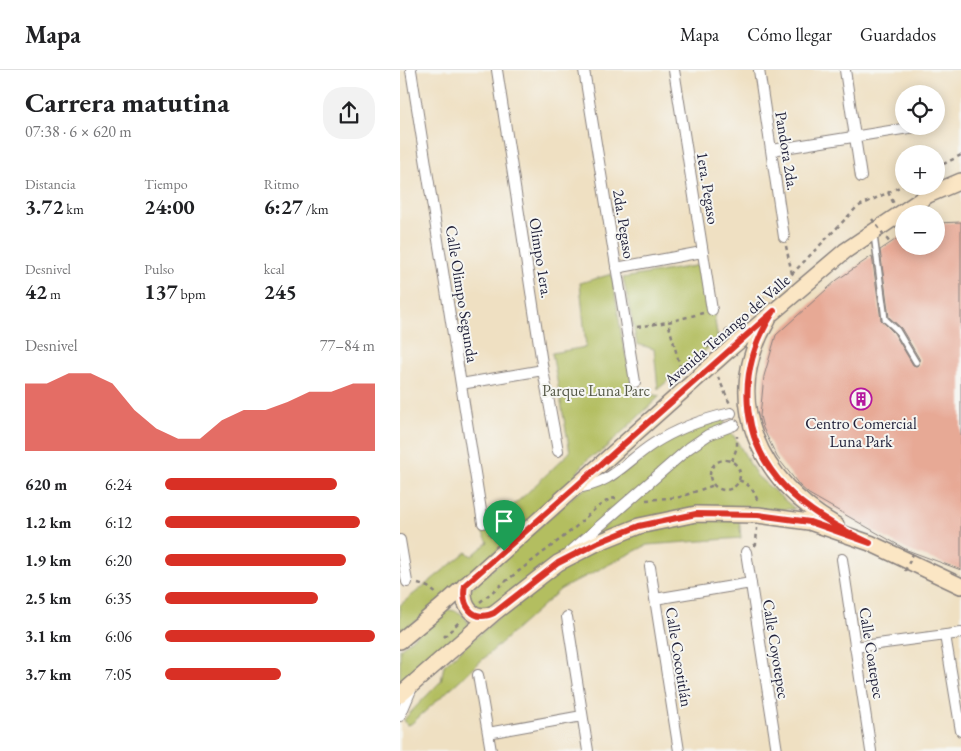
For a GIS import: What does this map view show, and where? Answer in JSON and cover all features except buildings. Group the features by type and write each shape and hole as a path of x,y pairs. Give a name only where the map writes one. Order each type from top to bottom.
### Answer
{"main road":[{"name":"Avenida Tenango del Valle","path":"400,641 774,311 846,252 873,226 928,195 961,181"},
{"path":"774,311 754,348 748,375 747,404 751,426 756,441 768,464 778,478 800,501 831,523 961,586"},
{"path":"400,695 494,613 558,563 597,543 639,526 696,514 758,515 810,522 870,543"},
{"path":"465,585 464,600 473,613 483,616 494,613"},
{"path":"445,603 467,614 471,623 470,634"}],"street":[{"name":"Calle Olimpo Segunda","path":"411,70 483,523"},
{"name":"Olimpo 1era.","path":"497,70 543,370 558,451"},
{"name":"2da. Pegaso","path":"584,70 635,382"},
{"name":"1era. Pegaso","path":"674,70 712,310"},
{"name":"Pandora 2da.","path":"759,70 784,237"},
{"path":"845,70 861,177"},
{"path":"772,150 895,130"},
{"path":"616,268 702,252"},
{"path":"461,384 543,370"},
{"path":"574,488 606,480 638,454 669,435 704,420 731,413"},
{"path":"558,563 689,448 708,435 734,425"},
{"path":"400,540 407,582"},
{"name":"Calle Coyotepec","path":"746,552 777,751"},
{"name":"Calle Coatepec","path":"842,559 872,751"},
{"name":"Calle Cocotitlán","path":"650,567 679,751"},
{"path":"655,599 750,583"},
{"path":"567,617 588,751"},
{"path":"855,647 961,633"},
{"path":"945,635 961,730"},
{"path":"478,675 491,751"},
{"path":"400,716 415,682"},
{"path":"488,733 582,716"}],"lane":[{"path":"873,226 885,319 897,330 916,362"}],"path":[{"path":"945,163 961,155"},
{"path":"668,322 681,370 792,274 857,207 895,189"},
{"path":"888,192 894,204"},
{"path":"873,226 890,243"},
{"path":"784,237 792,274"},
{"path":"626,329 668,322 712,310"},
{"path":"722,460 732,461 739,469 739,480 734,487 719,488 712,480 711,470 717,462 722,460"},
{"path":"739,480 748,484 754,491 758,503"},
{"path":"483,523 504,551"},
{"path":"746,552 756,544 757,528"},
{"path":"905,571 913,554"},
{"path":"407,582 428,587 445,603"}],"green space":[{"name":"Parque Luna Parc","path":"706,264 718,340 658,389 654,349 637,344 623,278"},
{"path":"612,274 622,339 635,395 648,394 660,396 600,453 585,462 569,488 400,635 400,605 466,552 472,556 488,542 482,532 525,495 570,452 552,353 586,347 580,283"},
{"path":"724,419 725,424 559,558 484,613 464,595 575,495 684,431"},
{"path":"729,433 734,436 757,476 795,509 697,510 578,549 703,444 717,436"},
{"path":"697,516 739,517 741,538 647,545 561,589 411,724 407,725 404,720 441,681 444,665 557,567 594,547"},
{"path":"445,610 458,612 464,616 469,628 400,691 400,649"}],"place":[{"name":"Centro Comercial Luna Park","path":"861,399"}],"route":[{"path":"774,311 766,322 754,348 748,375 747,404 749,419 759,449 778,478 800,501 831,523 870,543 810,522 758,515 696,514 639,526 597,543 558,563 494,613 483,616 473,613 464,600 465,585 504,551 774,311"}]}
